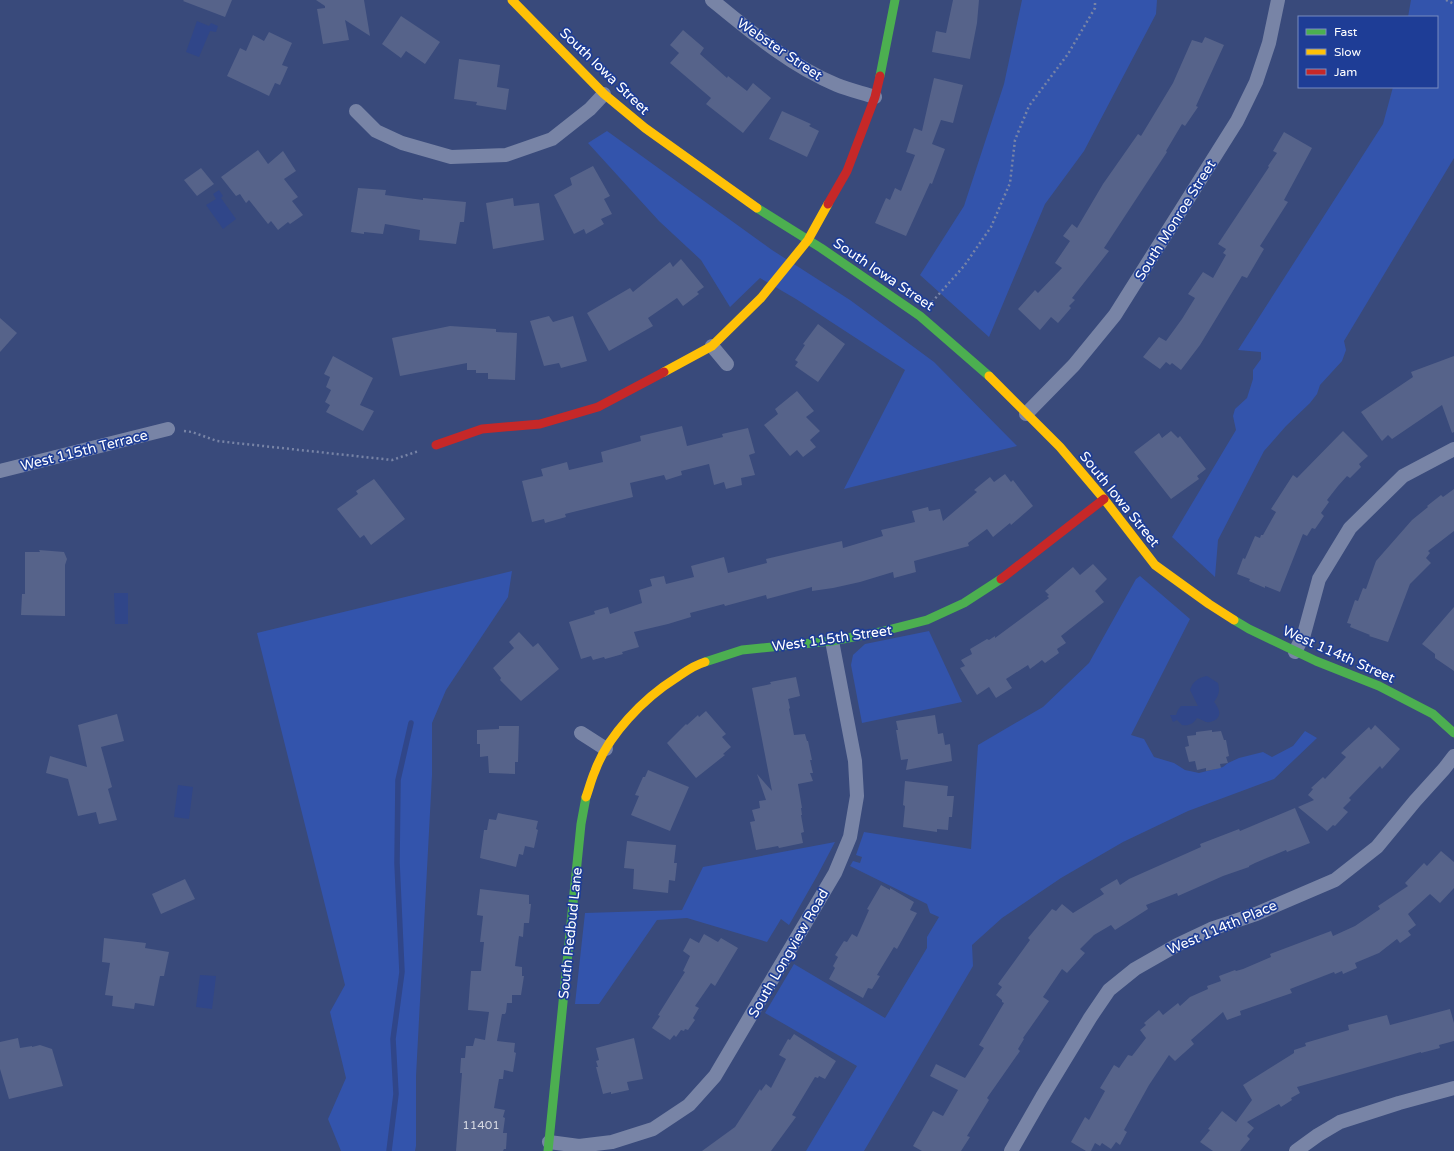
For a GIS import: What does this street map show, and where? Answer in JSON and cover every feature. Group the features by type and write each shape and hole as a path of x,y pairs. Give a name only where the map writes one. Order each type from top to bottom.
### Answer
{"street":[{"name":"South Iowa Street","path":"512,0 604,94 645,128 694,165 745,200 808,240 920,316 980,367 1060,448 1104,499 1155,565 1209,604"},
{"name":"Webster Street","path":"712,0 754,34 806,70 838,86 875,97"},
{"path":"436,445 482,429 540,424 598,408 712,346 761,298 808,240 847,171 875,97 895,0"},
{"name":"South Monroe Street","path":"1026,414 1074,365 1115,315 1237,121 1256,82 1269,43 1278,0"},
{"path":"356,111 376,131 402,143 451,157 506,155 552,139 590,109 604,94"},
{"path":"712,346 727,364"},
{"name":"West 115th Terrace","path":"0,471 168,429"},
{"path":"1295,652 1304,634 1319,580 1350,528 1402,476 1454,449"},
{"name":"West 115th Street","path":"606,749 631,714 663,686 698,664 742,650 832,641 880,632 927,620 964,603 998,581 1104,499"},
{"name":"West 114th Street","path":"1209,604 1249,629 1295,652 1379,686 1433,714 1454,733"},
{"name":"South Longview Road","path":"548,1147 579,1146 612,1142 653,1129 689,1105 715,1076 835,873 850,837 857,796 855,761 832,641"},
{"path":"581,733 606,749"},
{"name":"South Redbud Lane","path":"548,1147 581,824 588,792 595,770 606,749"},
{"name":"West 114th Place","path":"1011,1151 1090,1018 1110,990 1135,969 1177,945 1211,929 1256,914 1335,880 1377,847 1454,756"},
{"path":"1296,1151 1318,1135 1340,1122 1399,1103 1454,1088"}],"path":[{"path":"920,316 964,266 991,227 1010,183 1015,140 1029,106 1068,54 1094,8 1095,0"},
{"path":"1446,0 1454,4"},
{"path":"168,429 192,432 217,441 392,460 436,445"}],"shaded area":[{"path":"1022,0 1157,0 1156,14 1084,151 1045,204 989,337 920,275 964,206 1004,84"},
{"path":"1411,0 1454,0 1454,158 1344,341 1346,350 1342,361 1320,385 1317,394 1310,403 1286,426 1264,451 1218,540 1215,577 1172,537 1236,430 1233,416 1235,409 1247,398 1253,379 1253,370 1261,359 1261,352 1238,350 1383,124 1393,88 1438,88 1438,16 1408,16"},
{"path":"197,21 209,26 211,23 218,26 216,32 210,31 199,57 186,52"},
{"path":"607,131 772,250 850,300 934,362 1017,446 844,489 905,370 796,299 760,278 730,307 701,260 659,221 588,143"},
{"path":"219,190 223,196 221,198 236,219 223,229 206,205 216,199 213,194"},
{"path":"512,571 508,597 446,690 432,723 432,775 416,1076 415,1151 341,1151 328,1119 346,1078 330,1012 345,985 257,633"},
{"path":"1140,576 1190,619 1131,735 1144,739 1154,757 1174,763 1185,770 1199,773 1223,767 1239,758 1263,752 1272,757 1293,746 1305,731 1317,738 1274,779 1188,811 1123,842 1061,878 1002,918 972,945 973,966 864,1151 806,1151 857,1066 765,1013 794,964 885,1018 927,948 927,937 939,917 930,913 927,904 850,866 853,861 860,863 862,857 856,855 864,832 971,849 978,745 1043,707 1089,663 1136,579"},
{"path":"114,593 128,593 128,624 115,624"},
{"path":"929,631 962,702 862,723 851,665 853,655 865,644"},
{"path":"1207,676 1218,683 1219,693 1214,702 1219,711 1218,718 1214,721 1206,722 1197,718 1189,725 1182,725 1177,720 1173,722 1170,715 1176,715 1181,706 1198,706 1190,690 1196,680"},
{"path":"178,785 193,787 189,819 174,817"},
{"path":"835,842 789,925 781,919 767,942 687,918 657,920 599,1004 575,1004 585,913 682,910 703,867"},
{"path":"200,975 216,976 212,1009 196,1007"}],"building":[{"path":"232,0 225,17 183,1"},
{"path":"316,0 364,0 370,36 345,20 349,40 323,44 317,9 325,8 325,6"},
{"path":"953,0 979,0 977,23 970,59 932,52 936,31 946,33"},
{"path":"401,16 440,42 425,64 406,51 401,58 382,44"},
{"path":"683,30 704,48 700,54 727,78 728,76 747,91 753,83 771,98 743,133 706,104 711,98 670,63 679,53 670,45"},
{"path":"269,32 292,43 282,65 288,67 280,85 275,83 269,96 227,76 240,48 246,51 253,35 264,41"},
{"path":"1205,37 1224,45 1196,106 1198,107 1185,126 1182,124 1166,151 1167,152 1104,248 1109,251 1072,298 1075,300 1069,306 1071,308 1058,323 1051,317 1040,330 1018,309 1035,290 1038,293 1062,268 1055,263 1070,241 1063,236 1072,224 1077,228 1103,184 1138,134 1141,136 1173,83 1192,40 1202,43"},
{"path":"459,59 500,65 497,87 509,89 506,110 476,105 477,102 454,99"},
{"path":"934,78 963,85 953,123 941,120 932,144 945,149 932,184 930,183 906,236 875,223 886,198 890,200 895,188 901,191 915,155 906,152 914,128 922,131"},
{"path":"782,111 811,124 809,126 819,131 807,157 769,139"},
{"path":"1284,132 1312,148 1284,200 1288,202 1260,246 1264,249 1247,278 1242,276 1200,345 1181,370 1172,363 1170,365 1166,362 1160,369 1143,357 1159,337 1166,341 1182,319 1195,298 1188,294 1203,272 1213,278 1226,255 1223,253 1226,249 1218,244 1269,167 1268,166 1277,153 1273,151"},
{"path":"258,150 268,164 283,151 296,171 284,179 298,197 292,201 303,215 290,224 288,222 278,230 271,221 268,224 249,200 246,203 240,194 236,196 221,177"},
{"path":"593,166 610,196 604,199 612,214 601,219 604,224 586,234 584,229 574,234 554,195 572,185 570,178"},
{"path":"201,168 214,184 197,196 184,180"},
{"path":"358,188 386,190 385,195 423,200 423,198 466,202 464,222 460,222 456,244 419,240 420,230 385,224 383,234 351,232"},
{"path":"513,198 514,206 539,203 544,240 493,249 486,203"},
{"path":"681,259 704,287 697,292 699,294 683,306 677,298 648,318 653,326 609,351 587,313 630,288 633,292 670,262 673,267"},
{"path":"549,316 553,322 573,316 587,361 561,368 559,363 544,366 530,321"},
{"path":"0,318 17,333 0,352"},
{"path":"818,324 845,344 818,382 795,366 798,362 795,360 805,345 803,344"},
{"path":"450,326 496,329 496,332 517,333 515,380 488,379 488,373 476,373 476,370 467,370 467,363 400,376 392,338"},
{"path":"333,356 373,378 360,405 374,411 363,431 326,412 330,405 325,402 331,390 326,387 330,377 324,374"},
{"path":"1454,356 1454,432 1452,433 1442,405 1392,439 1388,435 1382,441 1361,412 1413,377 1411,372"},
{"path":"797,391 814,411 806,417 820,431 810,440 816,447 803,457 797,450 790,456 764,425 778,414 775,409"},
{"path":"682,426 687,446 723,437 722,434 748,428 755,453 749,455 755,475 741,478 742,485 726,489 724,482 714,485 709,464 681,471 682,475 666,480 664,475 630,483 633,497 565,514 566,517 545,523 544,519 532,522 522,481 543,476 541,469 567,462 569,470 603,462 601,452 641,441 640,436"},
{"path":"1171,431 1178,438 1180,436 1206,469 1197,476 1199,479 1171,499 1134,452 1159,433 1162,438"},
{"path":"1343,431 1368,456 1359,464 1361,467 1350,478 1347,476 1327,500 1329,502 1321,513 1324,516 1315,529 1312,528 1307,536 1303,534 1280,592 1265,586 1265,588 1249,581 1250,579 1237,574 1243,558 1245,559 1255,536 1260,538 1261,535 1263,535 1276,512 1271,509 1293,475 1297,478"},
{"path":"1005,474 1011,482 1013,480 1033,506 1011,525 1010,523 993,537 987,529 968,543 969,546 914,561 916,572 894,578 893,572 833,588 812,591 812,587 767,599 766,595 725,606 724,604 690,613 691,617 634,632 639,647 622,652 623,654 605,659 604,657 593,660 591,656 581,659 569,622 595,614 594,611 608,607 610,614 642,603 639,590 652,586 650,579 664,576 666,584 694,577 691,566 724,557 728,573 767,563 766,559 842,541 843,548 883,536 881,530 915,522 912,511 928,507 929,511 940,509 943,521 977,492 974,490 990,477 994,482"},
{"path":"374,479 405,519 371,545 364,535 360,538 337,509 358,494 356,491"},
{"path":"1454,489 1454,531 1428,551 1430,553 1426,558 1431,563 1410,584 1388,642 1369,636 1370,635 1350,627 1351,624 1347,623 1355,600 1358,601 1363,588 1366,589 1376,561 1412,520 1428,507 1427,506 1441,495 1443,497"},
{"path":"39,550 64,552 67,559 65,565 65,616 21,615 22,594 25,594 25,552 40,552"},
{"path":"1093,564 1107,579 1095,591 1104,602 1061,636 1066,643 1057,649 1059,653 1045,663 1042,660 1030,669 1028,665 1006,679 1012,688 996,698 989,687 977,695 960,668 965,666 961,660 972,654 970,649 987,639 989,640 995,636 995,638 1049,598 1047,596 1049,595 1045,591 1073,567 1080,575"},
{"path":"1454,607 1454,671 1435,658 1435,654 1422,644"},
{"path":"519,632 533,647 538,643 559,669 521,701 500,680 501,678 493,668 514,648 509,642"},
{"path":"796,677 800,696 788,699 789,709 794,735 805,734 808,741 813,773 810,773 813,781 798,784 802,808 801,815 804,832 801,833 803,843 779,848 778,846 756,850 750,822 755,821 752,810 760,808 759,801 766,800 757,774 772,791 752,688 771,684 770,682"},
{"path":"706,711 726,734 722,737 731,747 723,754 725,755 696,778 667,743 686,724 687,725 698,715 699,717"},
{"path":"117,714 124,741 101,747 112,787 108,789 117,820 99,824 96,812 78,816 68,779 46,773 50,756 87,767 78,725"},
{"path":"935,715 938,734 943,733 945,745 950,744 952,761 906,770 908,759 901,760 896,721"},
{"path":"1375,725 1400,749 1382,769 1380,766 1349,798 1351,800 1343,808 1348,812 1335,826 1333,825 1327,831 1298,807 1314,800 1308,795 1313,789 1311,788 1323,777 1325,779 1346,757 1341,753 1369,727 1371,730"},
{"path":"499,726 519,726 518,762 515,762 515,774 489,773 488,756 480,757 480,744 477,744 477,730 499,729"},
{"path":"1212,730 1212,732 1221,731 1224,740 1226,740 1229,756 1226,757 1228,763 1220,764 1221,768 1206,771 1206,768 1197,770 1195,761 1189,762 1185,747 1189,746 1187,736 1196,735 1196,732"},
{"path":"648,770 689,787 670,831 631,815 639,796 635,795 643,777 645,777"},
{"path":"905,781 948,786 947,796 954,796 952,817 949,817 948,830 937,829 937,832 903,827"},
{"path":"1295,808 1310,843 1287,852 1286,850 1178,896 1177,893 1146,905 1148,909 1115,930 1111,925 1094,935 1080,949 1085,953 1067,973 1062,969 1043,997 1049,1001 1023,1038 1024,1039 1018,1049 1020,1051 987,1098 989,1100 967,1136 970,1137 961,1151 922,1151 913,1146 933,1111 943,1116 958,1090 930,1076 936,1064 965,1078 984,1048 979,1045 1004,1003 996,995 1002,987 998,984 1030,940 1028,938 1052,909 1056,911 1062,904 1073,913 1104,894 1100,889 1117,879 1120,885 1129,879 1201,847 1200,844 1239,829 1240,831"},
{"path":"498,813 538,821 536,829 538,830 534,848 525,846 523,855 519,854 516,867 480,858 484,830 487,830 489,819 496,820"},
{"path":"627,841 676,845 674,863 677,863 675,881 669,880 668,893 633,889 634,869 624,868"},
{"path":"1441,851 1454,862 1454,888 1440,903 1430,894 1408,914 1416,925 1408,931 1411,935 1400,943 1397,939 1379,953 1355,963 1357,968 1343,974 1342,971 1335,974 1334,972 1290,989 1292,993 1240,1011 1241,1015 1227,1020 1223,1012 1191,1040 1194,1044 1175,1061 1169,1055 1149,1085 1124,1130 1127,1132 1120,1145 1116,1142 1111,1149 1102,1143 1100,1146 1095,1143 1091,1151 1086,1151 1071,1142 1085,1117 1089,1120 1105,1091 1100,1088 1114,1065 1119,1068 1128,1055 1132,1056 1146,1038 1140,1030 1146,1025 1144,1023 1159,1010 1163,1015 1178,1003 1180,1006 1190,997 1208,989 1207,986 1221,981 1219,976 1235,970 1243,969 1271,957 1270,954 1331,931 1333,936 1355,926 1380,909 1378,906 1408,886 1405,883 1424,863 1427,866"},
{"path":"185,879 195,899 161,914 152,894"},
{"path":"881,885 890,890 890,888 914,902 910,910 917,913 897,949 894,947 877,975 880,976 872,989 868,988 863,998 829,979 835,968 833,966 838,957 835,955 844,941 847,942 852,934 857,937 869,910 867,909"},
{"path":"480,889 529,895 529,904 531,904 529,923 524,923 523,937 519,936 515,966 522,967 522,976 524,976 521,995 512,995 512,1003 507,1003 506,1012 505,1014 502,1014 497,1041 515,1043 514,1052 516,1053 513,1072 504,1070 503,1079 499,1079 494,1108 505,1110 503,1117 505,1118 503,1133 507,1133 506,1149 503,1151 456,1151 462,1073 460,1073 461,1058 465,1058 466,1046 473,1046 475,1038 485,1040 489,1012 468,1010 471,971 481,971 484,942 480,942 483,916 477,915"},
{"path":"704,934 718,942 721,938 738,948 715,986 711,983 695,1006 699,1008 693,1018 695,1020 688,1030 681,1030 676,1037 674,1035 670,1040 652,1028 660,1016 658,1015 685,972 683,971 690,956 683,951 690,938 699,943"},
{"path":"104,938 146,943 145,948 169,952 164,976 160,976 154,1006 135,1003 134,1009 112,1006 113,996 105,995 110,963 102,962"},
{"path":"1450,1009 1454,1023 1454,1041 1439,1045 1440,1048 1297,1087 1300,1093 1291,1098 1292,1100 1281,1107 1279,1104 1247,1122 1254,1128 1247,1136 1250,1139 1240,1151 1213,1151 1200,1142 1210,1130 1208,1129 1222,1111 1236,1122 1252,1100 1243,1085 1294,1053 1294,1050 1306,1046 1305,1043 1349,1030 1348,1025 1387,1015 1390,1025"},
{"path":"794,1034 836,1061 825,1079 819,1076 818,1078 815,1077 792,1115 796,1117 771,1151 702,1151 735,1127 760,1089 761,1091 766,1084 771,1088 786,1059 779,1055 788,1039 790,1040"},
{"path":"18,1038 20,1048 40,1045 52,1049 63,1086 9,1099 0,1069 0,1042"},
{"path":"634,1038 643,1079 627,1082 629,1090 611,1094 611,1092 603,1094 596,1067 598,1067 596,1061 599,1060 596,1048"}],"waterway":[{"path":"389,1151 396,1094 393,1039 402,972 397,863 398,780 411,723"}],"traffic: fast":[{"path":"880,76 895,0"},
{"path":"757,208 821,248 920,316 989,376"},
{"path":"705,662 742,650 832,641 880,632 927,620 964,603 1001,579"},
{"path":"1234,620 1249,629 1316,661 1379,686 1433,714 1454,733"},
{"path":"548,1151 581,824 586,797"}],"traffic: slow":[{"path":"512,0 604,94 645,128 757,208"},
{"path":"664,372 712,346 761,298 808,240 828,204"},
{"path":"989,376 1060,447 1104,499 1155,565 1234,620"},
{"path":"586,797 601,757 628,718 664,686 690,669 705,662"}],"traffic: jam":[{"path":"828,204 847,171 875,97 880,76"},
{"path":"436,445 482,429 540,424 598,407 664,372"},
{"path":"1001,579 1104,499"}]}
